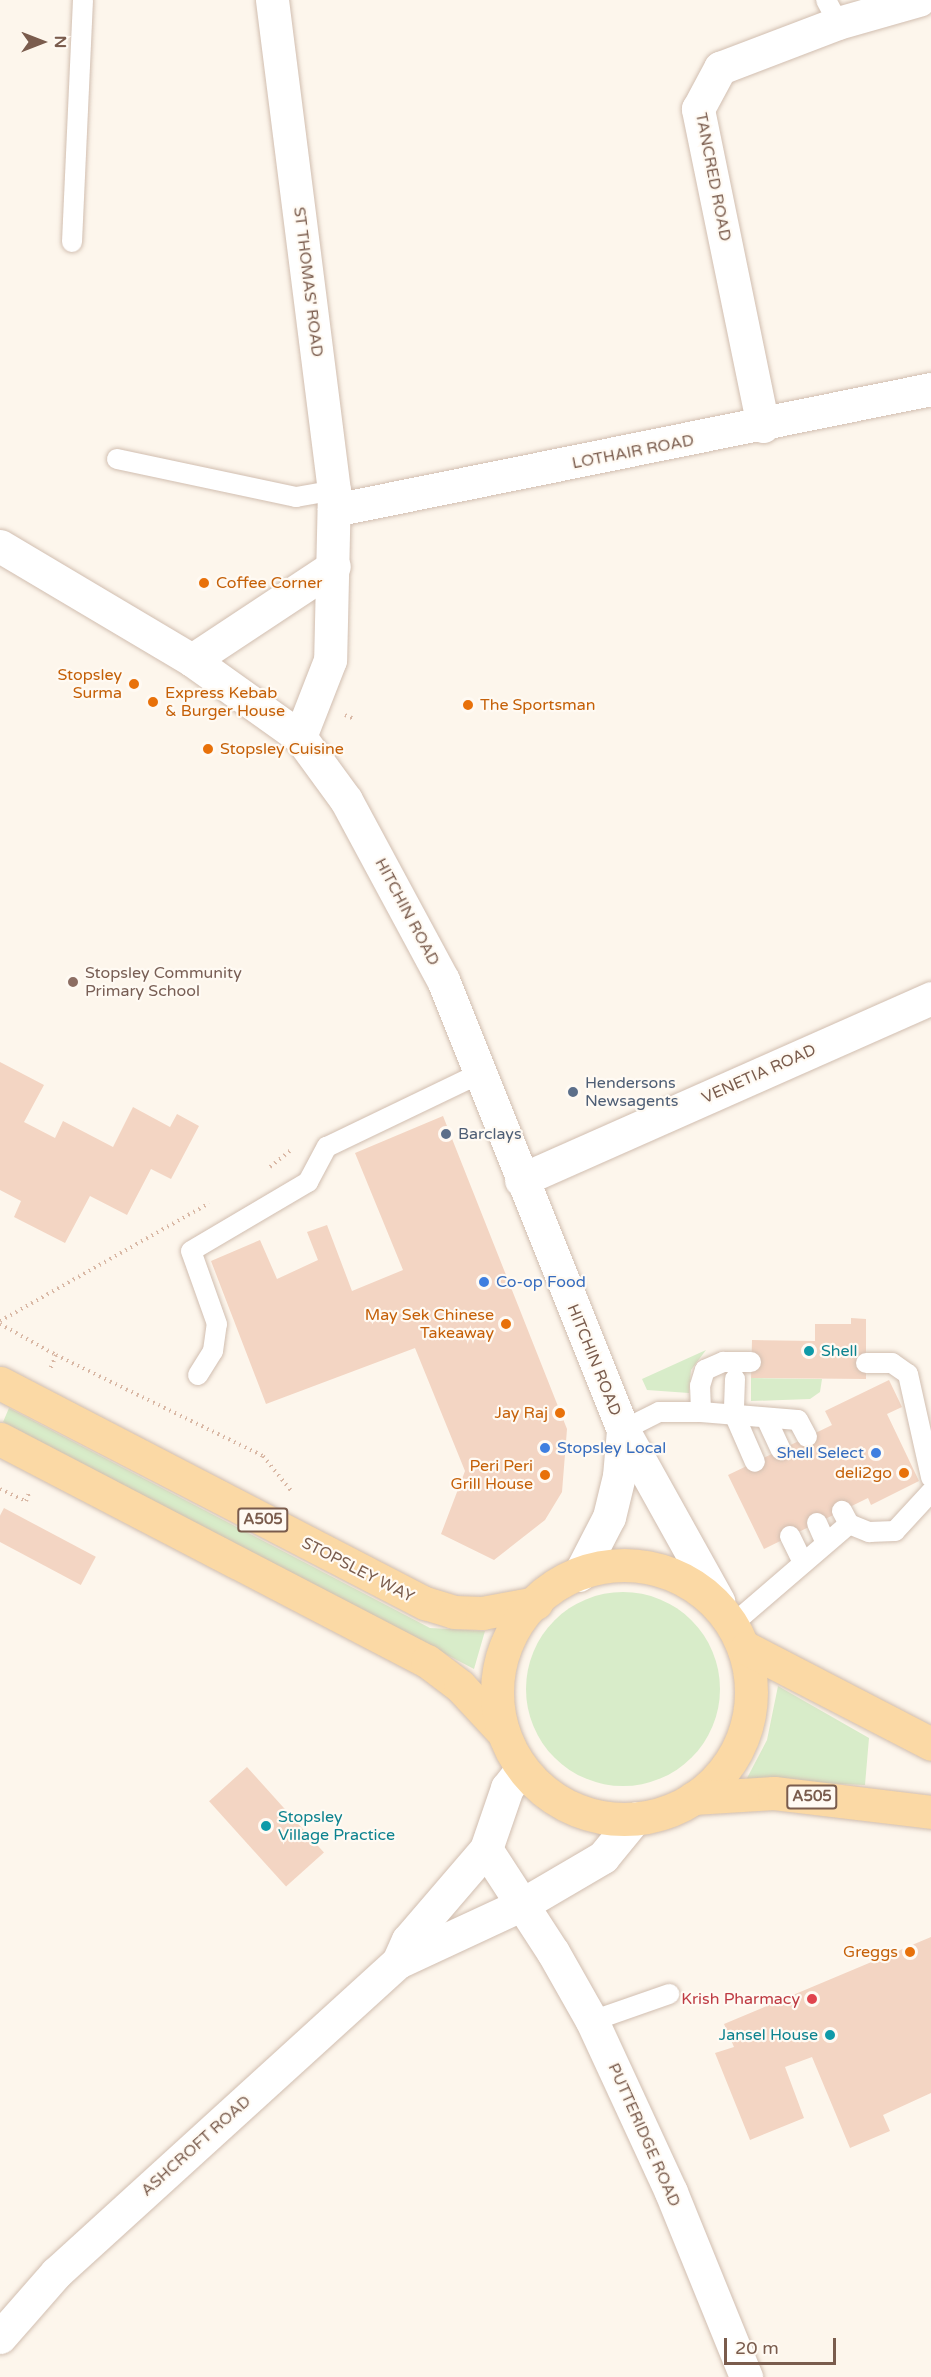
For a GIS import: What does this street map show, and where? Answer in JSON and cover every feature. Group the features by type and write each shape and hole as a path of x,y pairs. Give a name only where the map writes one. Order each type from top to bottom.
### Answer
{"main road":[{"name":"STOPSLEY WAY","path":"0,1383 425,1604 454,1612 482,1613 536,1603"},
{"name":"A505","path":"0,1439 427,1661 460,1686 501,1730 522,1769 545,1792 572,1808 603,1816 635,1818 665,1811 693,1798 724,1769 745,1732 752,1690 732,1624"},
{"name":"A505","path":"501,1730 494,1691 500,1651 536,1603 579,1575 611,1567 652,1568 688,1579 732,1624 931,1744"},
{"name":"A505","path":"693,1798 774,1793 931,1812"}],"street":[{"name":"ST THOMAS' ROAD","path":"272,0 334,500 330,660 300,737"},
{"name":"TANCRED ROAD","path":"763,426 698,109 720,68 832,11 918,0"},
{"name":"LOTHAIR ROAD","path":"334,500 763,426 931,389"},
{"name":"HITCHIN ROAD","path":"0,546 192,660 300,737 346,800 443,980 521,1180 623,1430 732,1624"},
{"path":"192,660 334,566"},
{"name":"VENETIA ROAD","path":"521,1180 931,998"},
{"name":"HITCHIN ROAD","path":"579,1575 609,1517 619,1476 623,1430"},
{"name":"ASHCROFT ROAD","path":"398,1962 408,1940 486,1848 507,1788 522,1769"},
{"name":"ASHCROFT ROAD","path":"0,2337 57,2273 398,1962 523,1904 603,1857 635,1818"},
{"name":"PUTTERIDGE ROAD","path":"486,1848 523,1904 592,2022 671,2192 746,2377"}],"lane":[{"path":"72,242 83,0"},
{"path":"117,459 296,497 334,500"},
{"path":"198,1375 213,1351 217,1324 191,1251 308,1182 327,1147 479,1074"},
{"path":"701,1412 700,1386 705,1370 723,1362 751,1362"},
{"path":"866,1363 892,1363 908,1374 931,1477"},
{"path":"735,1379 734,1414 755,1462"},
{"path":"623,1430 659,1412 701,1412 798,1420 807,1437"},
{"path":"766,1418 781,1450"},
{"path":"732,1624 826,1543 846,1517 869,1532 895,1531 931,1492"},
{"path":"817,1523 826,1543"},
{"path":"790,1536 803,1563"},
{"path":"592,2022 669,1994"}],"path":[{"path":"266,1171 292,1150"},
{"path":"0,1322 215,1199"},
{"path":"0,1322 57,1355 263,1456 297,1498"},
{"path":"50,1370 57,1355"},
{"path":"0,1489 26,1501 29,1492"}],"green space":[{"path":"706,1350 691,1370 689,1393 647,1390 642,1379"},
{"path":"751,1378 822,1379 820,1392 810,1399 751,1401"},
{"path":"9,1408 430,1628 485,1631 474,1669 3,1422"},
{"path":"613,1592 633,1592 669,1603 692,1620 704,1635 713,1652 720,1679 720,1699 713,1726 704,1743 692,1758 677,1770 660,1779 633,1786 613,1786 577,1775 548,1751 537,1735 530,1717 526,1699 526,1679 537,1643 561,1614 577,1603 595,1596"},
{"path":"778,1686 869,1738 865,1785 746,1780 767,1740"}],"building":[{"path":"0,1062 44,1085 24,1122 55,1138 63,1121 113,1147 133,1107 170,1127 177,1114 199,1126 171,1179 151,1169 127,1215 90,1196 65,1243 14,1217 21,1201 0,1190"},
{"path":"443,1116 567,1429 562,1492 545,1520 494,1560 441,1534 465,1471 415,1348 266,1404 211,1261 260,1240 277,1279 318,1260 307,1232 327,1225 352,1291 403,1270 355,1153"},
{"name":"Shell","path":"851,1318 866,1319 866,1379 751,1378 752,1340 815,1341 815,1324 851,1324"},
{"path":"889,1380 902,1407 887,1414 919,1481 871,1505 868,1498 764,1549 728,1475 832,1425 825,1411"},
{"path":"4,1508 96,1557 81,1585 0,1542 0,1516"},
{"name":"Stopsley Village Practice","path":"247,1767 324,1852 286,1887 209,1801"},
{"name":"Jansel House","path":"931,1937 931,2093 883,2115 890,2131 850,2148 812,2057 785,2067 804,2118 750,2140 715,2053 734,2047 724,2024"}],"place":[{"name":"Coffee Corner","path":"204,583"},
{"name":"Stopsley Surma","path":"134,684"},
{"name":"Express Kebab & Burger House","path":"153,702"},
{"name":"The Sportsman","path":"468,705"},
{"name":"Stopsley Cuisine","path":"208,749"},
{"name":"Stopsley Community Primary School","path":"73,982"},
{"name":"Hendersons Newsagents","path":"573,1092"},
{"name":"Barclays","path":"446,1134"},
{"name":"Co-op Food","path":"484,1282"},
{"name":"May Sek Chinese Takeaway","path":"506,1324"},
{"name":"Shell","path":"809,1351"},
{"name":"Jay Raj","path":"560,1413"},
{"name":"Stopsley Local","path":"545,1448"},
{"name":"Shell Select","path":"876,1453"},
{"name":"deli2go","path":"904,1473"},
{"name":"Peri Peri Grill House","path":"545,1475"},
{"name":"Stopsley Village Practice","path":"266,1826"},
{"name":"Greggs","path":"910,1952"},
{"name":"Krish Pharmacy","path":"812,1999"},
{"name":"Jansel House","path":"830,2035"}]}
